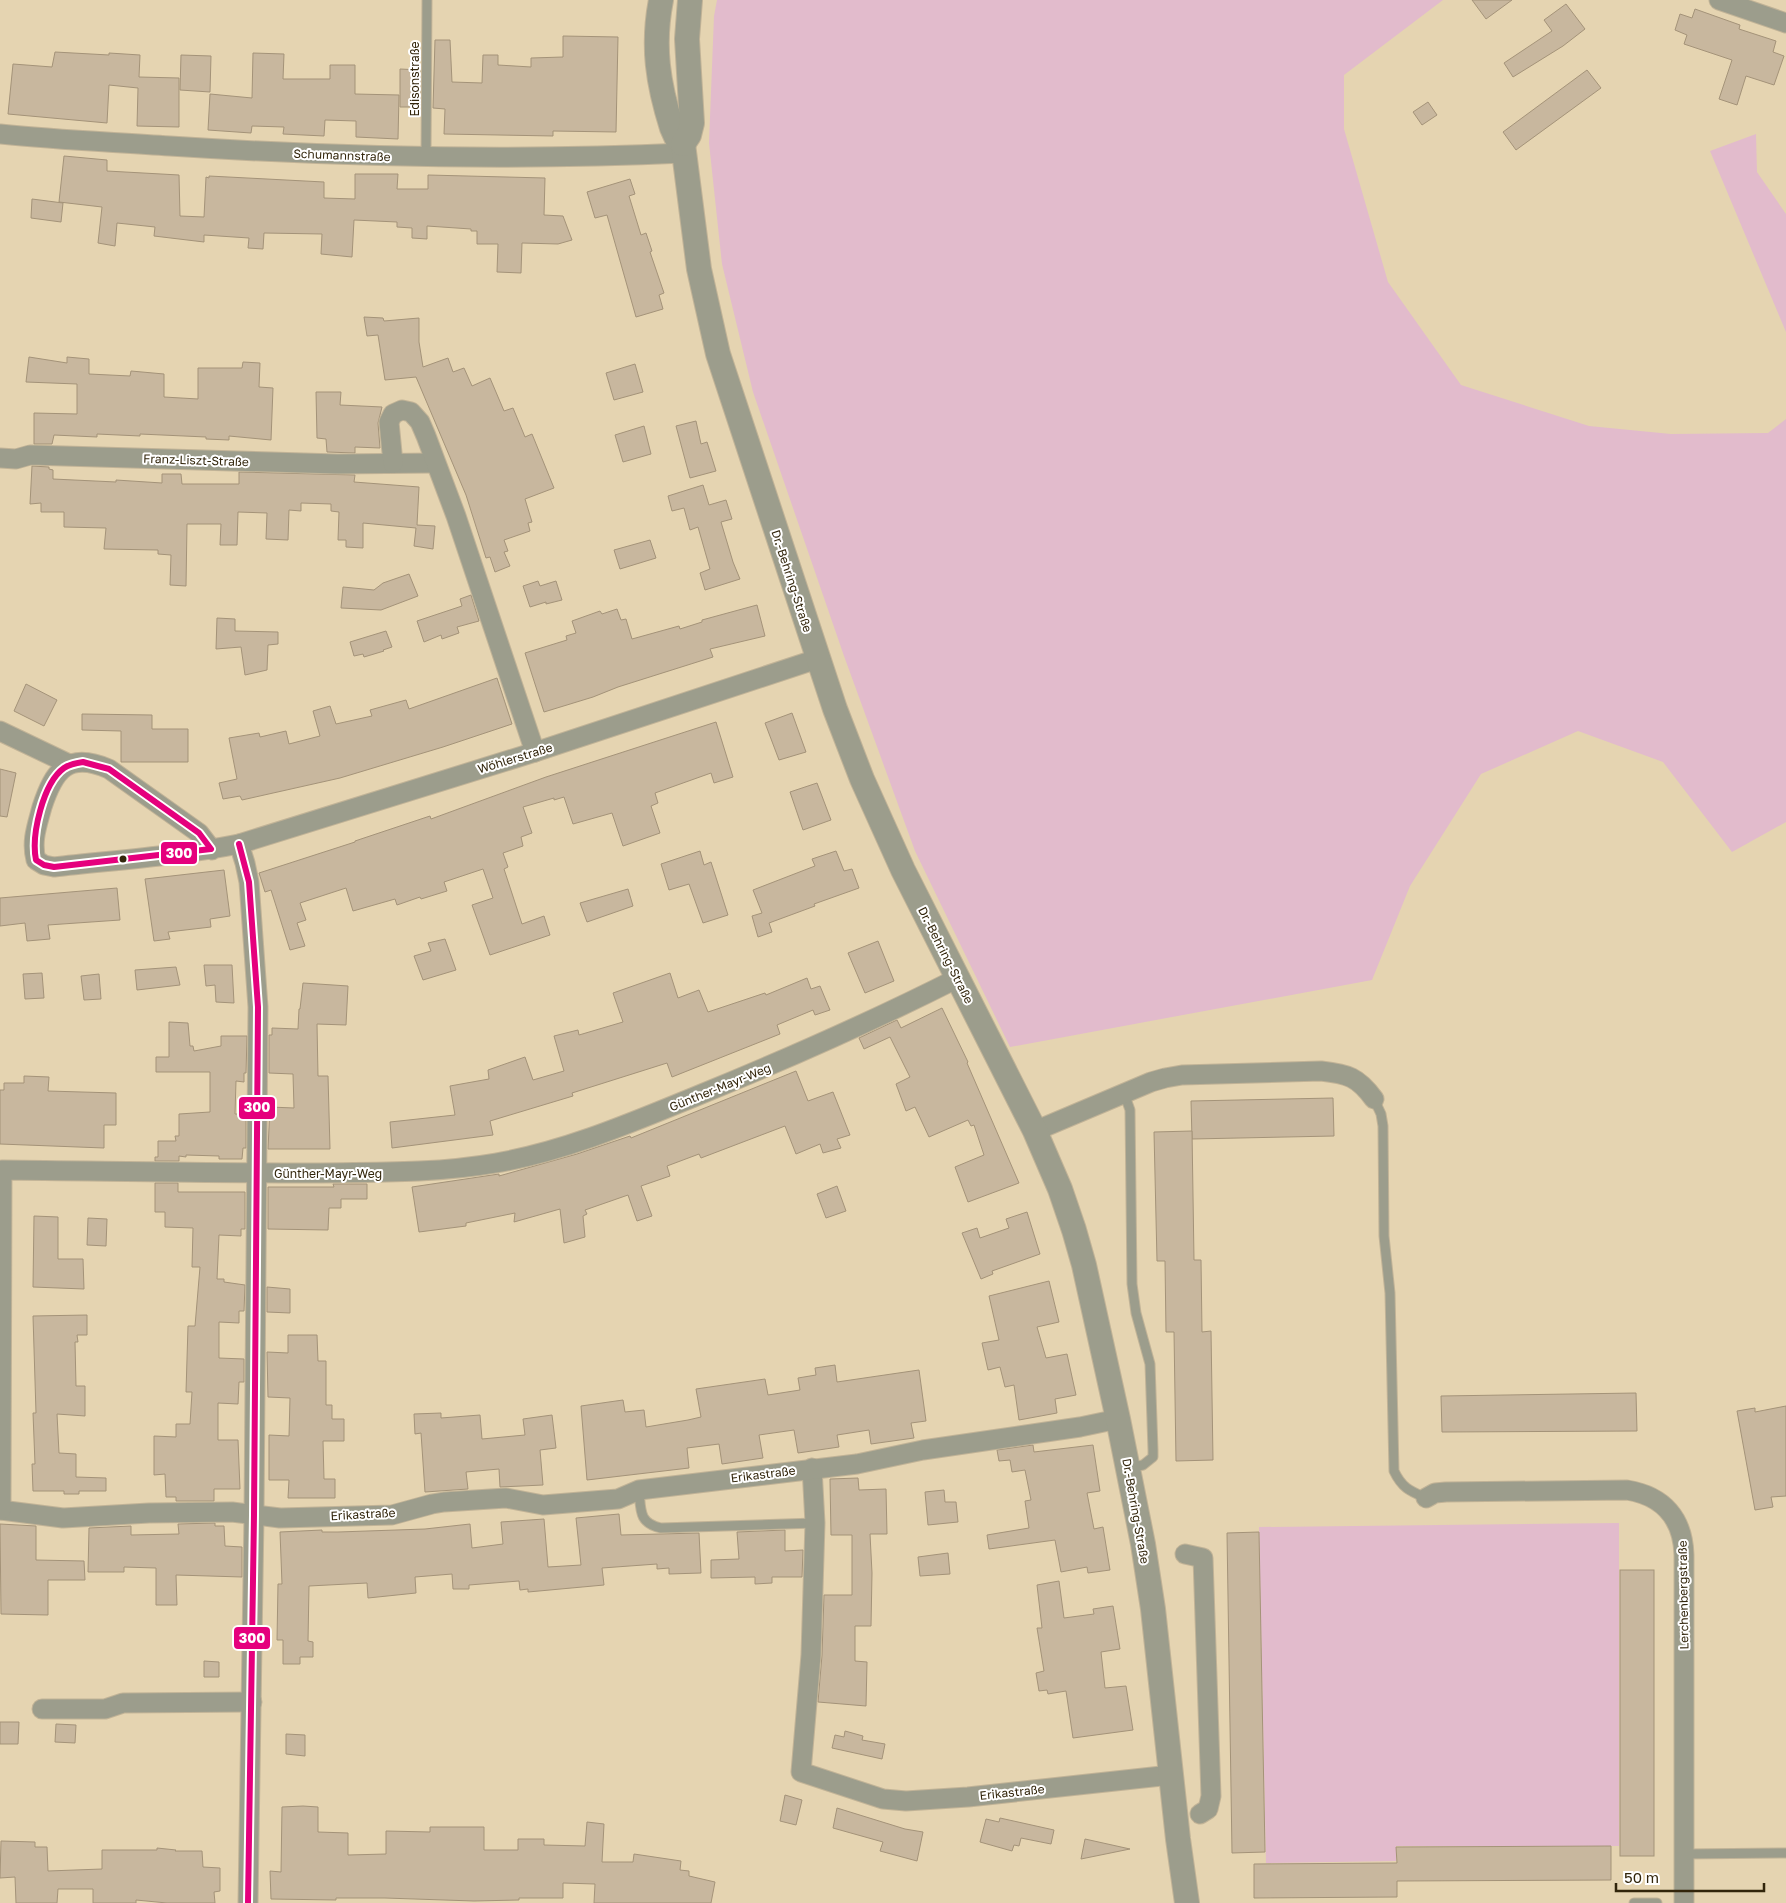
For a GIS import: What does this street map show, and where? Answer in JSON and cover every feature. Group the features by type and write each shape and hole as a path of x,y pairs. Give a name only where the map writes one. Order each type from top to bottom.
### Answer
{"street":[{"name":"Dr.-Behring-Straße","path":"661,0 656,34 657,68 672,128 684,148 699,269 718,354 817,658 846,740 881,824 1035,1131 1057,1181 1084,1265 1128,1468 1153,1608 1171,1774 1188,1816 1187,1903"},
{"path":"684,148 692,123 687,39 690,0"},
{"path":"1719,0 1786,23"},
{"name":"Schumannstraße","path":"0,134 275,153 426,158 524,159 684,148"},
{"path":"393,463 389,422 394,414 402,410 411,412 420,422 436,463 480,584 535,752"},
{"name":"Franz-Liszt-Straße","path":"0,458 16,459 30,455 337,464 436,463"},
{"name":"Wöhlerstraße","path":"69,764 59,771 52,781 34,834 33,849 36,860 44,865 54,867 172,856 239,844 535,752 817,658"},
{"path":"0,731 69,764 82,761 95,762 108,768 199,833 212,850"},
{"path":"239,844 248,882 257,987 254,1515 248,1903"},
{"name":"Günther-Mayr-Weg","path":"0,1510 2,1170 256,1173 396,1172 454,1169 496,1163 530,1156 631,1123 790,1058 958,978"},
{"path":"1035,1131 1151,1082 1182,1075 1321,1071 1338,1073 1354,1078 1364,1085 1374,1099"},
{"name":"Erikastraße","path":"0,1510 63,1518 149,1512 232,1512 280,1518 392,1515 444,1502 506,1498 543,1504 618,1499 639,1490 857,1464 923,1450 1080,1427 1118,1419"},
{"name":"Erikastraße","path":"812,1468 815,1523 812,1655 801,1772 884,1799 906,1802 968,1797 1171,1774"},
{"name":"Lerchenbergstraße","path":"1426,1498 1434,1493 1446,1492 1627,1490 1649,1496 1668,1509 1675,1519 1681,1531 1684,1555 1684,1903"},
{"path":"1185,1554 1203,1558 1211,1796 1208,1809 1188,1816"},
{"path":"42,1709 105,1709 123,1703 252,1702"}],"lane":[{"name":"Edisonstraße","path":"426,158 427,0"},
{"path":"1124,1093 1130,1110 1132,1284 1136,1313 1150,1364 1153,1450 1153,1457 1143,1465 1128,1468"},
{"path":"1374,1099 1381,1114 1382,1126 1384,1236 1390,1293 1394,1471 1399,1482 1426,1498"},
{"path":"639,1490 641,1513 644,1520 651,1526 661,1528 815,1523"},
{"path":"1684,1854 1786,1853"},
{"path":"1634,1903 1657,1903"}],"shaded area":[{"path":"717,0 1443,0 1344,75 1344,129 1388,282 1461,385 1589,426 1671,434 1768,433 1786,419 1786,822 1732,852 1663,762 1578,731 1481,774 1410,886 1372,980 1010,1047 915,851 844,656 753,392 722,264 709,143 714,16"},
{"path":"1756,134 1757,172 1786,214 1786,332 1710,151"},
{"path":"1619,1523 1619,1846 1396,1846 1396,1861 1266,1863 1259,1527"}],"building":[{"path":"1472,0 1512,0 1486,19"},
{"path":"1566,4 1585,29 1563,46 1513,77 1504,63 1552,31 1544,20"},
{"path":"1695,9 1740,25 1739,29 1776,41 1773,52 1784,56 1774,85 1746,76 1737,105 1719,99 1732,60 1684,44 1687,35 1675,30 1680,14 1692,18"},
{"path":"563,36 618,37 616,132 553,131 553,136 444,134 445,109 433,108 435,40 450,40 452,82 482,83 483,55 498,55 498,65 531,67 531,58 563,57"},
{"path":"55,52 140,55 139,77 179,78 179,127 137,126 138,88 109,85 107,123 8,114 13,64 52,67"},
{"path":"253,53 284,54 283,79 330,79 330,65 355,65 355,94 399,95 398,139 356,137 356,121 325,120 324,136 283,134 284,127 252,126 251,133 208,130 210,94 252,98"},
{"path":"181,55 211,56 210,92 180,90"},
{"path":"400,69 420,70 420,107 400,107"},
{"path":"1587,70 1601,88 1516,150 1503,132"},
{"path":"1428,102 1437,115 1422,125 1413,112"},
{"path":"64,156 107,160 107,171 179,175 180,216 204,217 206,177 209,178 209,176 324,182 324,198 355,199 355,174 398,174 397,189 428,189 428,175 545,178 544,215 563,216 572,240 558,244 522,243 521,273 497,272 498,244 477,244 477,231 427,226 427,239 412,238 412,228 397,227 397,222 354,220 352,257 321,254 322,234 264,233 263,249 248,248 249,238 204,235 204,242 154,236 155,227 117,223 115,246 98,243 102,207 59,202"},
{"path":"630,179 635,194 629,196 641,235 646,233 652,251 650,252 664,293 659,295 663,309 636,317 607,215 595,218 587,192"},
{"path":"32,199 63,203 61,222 31,218"},
{"path":"364,317 383,318 384,321 419,318 419,342 423,367 448,358 453,372 464,368 472,386 490,378 504,411 513,408 525,437 532,434 554,488 525,499 532,522 528,523 530,531 504,540 508,551 504,552 510,566 495,572 490,557 486,558 466,495 416,377 385,380 378,335 367,336"},
{"path":"29,357 67,363 67,357 89,359 89,374 130,376 131,371 164,374 164,397 198,399 198,368 242,368 243,362 260,363 259,387 273,388 271,440 229,436 229,440 140,434 140,436 97,434 97,437 54,435 52,444 34,444 34,413 77,414 77,384 26,382"},
{"path":"635,364 643,392 614,400 606,373"},
{"path":"316,392 341,392 340,405 382,407 378,423 380,448 355,447 355,453 327,452 326,439 317,438"},
{"path":"696,421 701,444 707,442 716,471 690,478 676,426"},
{"path":"644,426 651,454 623,462 615,435"},
{"path":"32,466 49,467 49,469 53,470 53,479 162,483 162,474 181,474 182,484 239,484 239,472 355,475 354,482 419,487 417,525 435,526 433,549 414,546 416,528 363,523 363,548 346,547 346,540 338,540 339,512 331,511 331,504 301,503 301,511 289,510 288,540 266,539 267,513 238,512 237,545 220,545 221,524 187,524 186,586 170,585 171,555 158,554 158,550 104,549 106,528 64,527 64,512 41,512 41,503 30,504"},
{"path":"703,485 709,505 726,500 732,519 721,522 740,579 705,590 700,573 710,569 698,527 690,530 684,508 672,511 668,496"},
{"path":"650,540 656,558 620,569 614,550"},
{"path":"409,574 418,596 381,610 341,608 343,587 374,590 383,583"},
{"path":"538,581 540,586 556,581 562,600 530,607 523,586"},
{"path":"471,595 479,621 457,627 459,633 442,639 441,635 424,642 417,621 462,606 460,599"},
{"path":"757,605 765,636 710,649 713,657 544,712 525,653 567,640 566,636 576,633 572,621 600,611 602,614 617,609 621,620 626,619 632,639 679,626 680,629 702,622 702,620"},
{"path":"217,618 235,619 235,631 278,632 278,644 268,645 267,670 245,675 241,647 216,649"},
{"path":"386,631 392,647 364,657 363,654 354,656 350,642"},
{"path":"497,678 512,724 340,778 242,800 240,796 223,799 219,783 237,779 229,738 259,733 260,737 286,731 289,744 320,736 313,711 330,706 336,724 372,716 370,710 406,700 409,709"},
{"path":"26,684 57,700 44,726 14,711"},
{"path":"792,713 806,752 779,760 765,723"},
{"path":"82,714 152,715 152,729 188,729 188,762 121,762 121,731 82,730"},
{"path":"716,722 733,777 714,783 711,773 655,793 658,803 651,806 660,833 623,846 612,813 573,824 564,797 523,807 532,833 521,837 523,846 503,853 508,867 504,869 522,924 544,916 550,935 490,955 472,905 493,898 483,869 444,882 447,891 421,899 420,897 397,905 395,899 353,911 346,888 300,903 306,920 297,923 305,946 290,950 271,890 265,892 259,873 430,816 431,819 546,777"},
{"path":"0,769 16,773 7,817 0,816"},
{"path":"817,783 831,820 803,830 790,792"},
{"path":"700,851 704,865 711,862 728,915 703,923 689,884 669,890 661,864"},
{"path":"836,851 844,871 852,869 859,888 769,923 772,932 758,937 752,916 762,913 753,890 815,866 812,859"},
{"path":"224,870 230,916 210,919 211,927 168,932 170,939 154,941 145,879"},
{"path":"117,888 120,920 48,925 50,939 27,941 25,923 0,926 0,898"},
{"path":"628,889 633,906 587,922 580,903"},
{"path":"445,939 456,970 423,980 414,956 431,951 428,943"},
{"path":"878,941 894,981 865,993 848,953"},
{"path":"204,965 232,965 234,1003 216,1002 215,985 206,986"},
{"path":"176,967 180,985 137,990 135,970"},
{"path":"42,973 44,998 25,999 23,974"},
{"path":"670,973 678,998 699,990 708,1012 765,993 766,995 807,978 811,989 820,986 830,1010 815,1015 813,1010 777,1025 780,1034 672,1077 667,1063 572,1093 573,1096 490,1121 493,1135 392,1148 390,1122 455,1115 450,1086 489,1079 488,1070 525,1057 533,1080 564,1071 554,1036 578,1030 579,1035 623,1022 613,993"},
{"path":"99,974 101,999 84,1000 81,976"},
{"path":"303,983 348,986 346,1025 317,1024 318,1076 328,1076 330,1149 268,1149 270,1107 294,1108 293,1074 269,1073 269,1035 272,1035 272,1028 298,1029"},
{"path":"942,1008 968,1062 1019,1183 968,1202 955,1167 984,1155 974,1125 971,1126 968,1120 929,1137 915,1107 906,1111 896,1084 910,1077 890,1037 864,1049 859,1038 897,1020 901,1028"},
{"path":"169,1022 188,1023 190,1046 193,1046 194,1051 221,1046 221,1036 247,1036 244,1082 236,1081 235,1114 246,1114 246,1148 243,1148 242,1159 219,1159 219,1156 186,1155 186,1157 179,1156 179,1161 155,1161 155,1157 158,1157 158,1141 176,1141 175,1136 179,1136 179,1114 210,1112 210,1072 156,1072 156,1057 169,1057"},
{"path":"796,1071 808,1101 833,1092 850,1135 837,1139 841,1148 823,1153 820,1144 796,1154 785,1126 701,1158 699,1154 667,1166 670,1176 641,1186 652,1216 637,1221 628,1195 585,1210 587,1214 583,1216 585,1237 564,1243 560,1209 514,1222 515,1213 466,1223 466,1226 419,1232 412,1187 499,1174 499,1176 577,1154 630,1136 631,1138"},
{"path":"24,1076 49,1077 48,1091 116,1093 116,1125 104,1125 104,1148 0,1144 0,1090 4,1090 4,1083 24,1083"},
{"path":"1333,1098 1334,1136 1192,1139 1191,1101"},
{"path":"1192,1131 1194,1260 1201,1260 1202,1332 1211,1331 1213,1460 1176,1461 1174,1332 1166,1332 1165,1261 1157,1261 1154,1132"},
{"path":"155,1183 178,1183 178,1192 245,1192 245,1229 241,1229 241,1236 219,1235 217,1279 245,1285 244,1311 239,1311 239,1323 219,1322 219,1358 244,1359 244,1382 239,1382 238,1404 218,1403 218,1440 238,1440 240,1489 214,1489 214,1501 176,1501 176,1497 166,1497 165,1474 154,1475 154,1436 176,1437 176,1424 190,1424 192,1392 186,1392 188,1326 195,1326 200,1267 192,1267 193,1228 165,1227 165,1212 155,1212"},
{"path":"333,1184 367,1184 367,1199 341,1199 341,1208 329,1208 328,1230 268,1229 268,1187 334,1187"},
{"path":"837,1186 846,1211 826,1218 817,1194"},
{"path":"1027,1212 1040,1254 992,1271 993,1274 981,1279 962,1233 977,1228 980,1238 1009,1228 1006,1219"},
{"path":"34,1216 58,1217 58,1259 83,1259 84,1289 33,1287"},
{"path":"88,1218 107,1219 106,1246 87,1245"},
{"path":"1049,1281 1059,1322 1037,1327 1046,1358 1067,1354 1076,1395 1055,1399 1057,1413 1019,1420 1014,1385 1005,1387 1000,1367 988,1370 982,1343 999,1340 989,1296"},
{"path":"267,1287 290,1289 290,1313 267,1312"},
{"path":"87,1315 87,1335 77,1335 78,1342 75,1342 76,1386 85,1386 85,1416 57,1414 59,1453 76,1454 76,1477 106,1478 106,1491 79,1491 79,1494 64,1494 64,1491 33,1491 32,1464 35,1464 33,1413 36,1413 33,1316"},
{"path":"288,1335 317,1335 318,1361 326,1361 326,1405 332,1405 332,1419 344,1419 344,1441 323,1441 324,1479 335,1479 335,1498 288,1498 289,1480 269,1480 269,1435 289,1436 290,1398 268,1397 267,1352 288,1353"},
{"path":"835,1365 837,1382 919,1370 926,1421 911,1423 914,1438 871,1444 869,1430 837,1435 839,1447 798,1453 794,1430 759,1435 763,1458 722,1464 719,1444 687,1448 689,1468 587,1480 581,1406 623,1400 625,1412 644,1410 646,1427 701,1417 696,1389 765,1379 768,1395 800,1390 798,1378 816,1375 815,1368"},
{"path":"1636,1393 1637,1431 1442,1432 1441,1396"},
{"path":"1786,1406 1786,1496 1771,1497 1773,1507 1755,1510 1737,1411 1755,1408 1755,1412"},
{"path":"441,1413 441,1418 480,1415 482,1439 525,1435 523,1419 552,1415 556,1448 540,1450 543,1485 500,1487 499,1469 466,1472 468,1489 425,1492 421,1433 415,1434 414,1414"},
{"path":"1033,1445 1034,1452 1093,1445 1100,1491 1087,1493 1094,1529 1103,1527 1110,1570 1088,1573 1087,1567 1061,1572 1055,1540 989,1549 987,1535 1029,1528 1025,1501 1031,1500 1025,1470 1012,1472 1010,1460 999,1461 997,1450"},
{"path":"858,1478 859,1490 886,1489 887,1534 870,1534 872,1573 871,1626 855,1626 855,1661 867,1662 866,1706 818,1702 824,1595 852,1595 852,1535 831,1535 830,1479"},
{"path":"944,1490 945,1502 956,1502 958,1522 928,1525 925,1492"},
{"path":"619,1514 621,1535 699,1533 701,1573 669,1574 669,1568 657,1569 657,1564 602,1568 604,1585 528,1592 528,1589 520,1590 519,1581 469,1585 469,1589 453,1589 452,1574 415,1577 416,1593 368,1598 367,1583 309,1586 308,1641 313,1642 313,1657 300,1657 300,1664 283,1664 283,1640 277,1640 278,1584 282,1584 280,1532 425,1529 470,1524 472,1548 503,1544 501,1522 544,1519 548,1567 581,1565 576,1518"},
{"path":"215,1523 215,1526 224,1526 225,1546 242,1547 242,1577 176,1575 177,1605 156,1605 156,1568 124,1567 124,1572 88,1572 89,1528 131,1526 131,1535 179,1534 178,1524"},
{"path":"0,1524 36,1526 36,1560 84,1561 85,1580 48,1580 48,1615 1,1614"},
{"path":"785,1530 785,1551 803,1550 802,1577 772,1577 772,1583 755,1584 755,1577 711,1578 711,1560 739,1559 737,1532"},
{"path":"1259,1532 1265,1852 1232,1853 1227,1533"},
{"path":"948,1553 950,1574 920,1576 918,1557"},
{"path":"1620,1570 1654,1570 1654,1856 1620,1856"},
{"path":"1059,1581 1064,1618 1094,1614 1093,1609 1113,1606 1120,1649 1101,1652 1105,1688 1126,1686 1133,1730 1073,1738 1066,1691 1048,1694 1047,1690 1039,1691 1036,1673 1044,1671 1037,1628 1042,1628 1037,1585"},
{"path":"204,1661 219,1662 219,1677 204,1677"},
{"path":"0,1722 19,1722 18,1744 0,1744"},
{"path":"56,1724 76,1725 75,1743 55,1742"},
{"path":"845,1731 863,1736 862,1740 885,1744 882,1759 832,1748 835,1735 844,1737"},
{"path":"286,1734 305,1735 305,1756 286,1754"},
{"path":"785,1795 802,1800 796,1825 780,1821"},
{"path":"282,1807 318,1807 318,1832 348,1833 348,1855 386,1854 386,1831 430,1832 430,1827 484,1827 484,1850 518,1850 518,1839 544,1839 544,1845 585,1846 587,1822 604,1824 602,1862 633,1862 634,1854 681,1861 680,1870 689,1871 689,1876 715,1882 711,1903 594,1903 595,1884 563,1883 563,1898 474,1901 385,1898 336,1898 336,1900 271,1899 270,1871 281,1872"},
{"path":"837,1808 905,1829 923,1832 917,1861 880,1851 883,1842 833,1828"},
{"path":"1000,1818 1054,1830 1051,1844 1021,1838 1019,1846 1014,1845 1012,1851 980,1842 986,1819 999,1822"},
{"path":"1085,1839 1130,1849 1081,1859"},
{"path":"1,1841 35,1842 35,1847 47,1847 48,1871 102,1869 102,1850 157,1850 157,1848 175,1851 202,1851 203,1867 220,1868 220,1891 214,1892 215,1903 167,1903 136,1900 136,1903 93,1903 93,1889 58,1889 57,1903 16,1903 15,1877 0,1878"},
{"path":"1611,1846 1611,1880 1397,1881 1397,1897 1254,1898 1254,1864 1397,1863 1396,1847"}],"transit line":[{"name":"300","path":"83,762 109,769 199,833 211,849 54,867 44,865 36,860 35,837 37,824 40,810 50,785 64,768 83,762"},
{"name":"300","path":"239,844 249,882 258,1007 254,1515 248,1903"}]}
